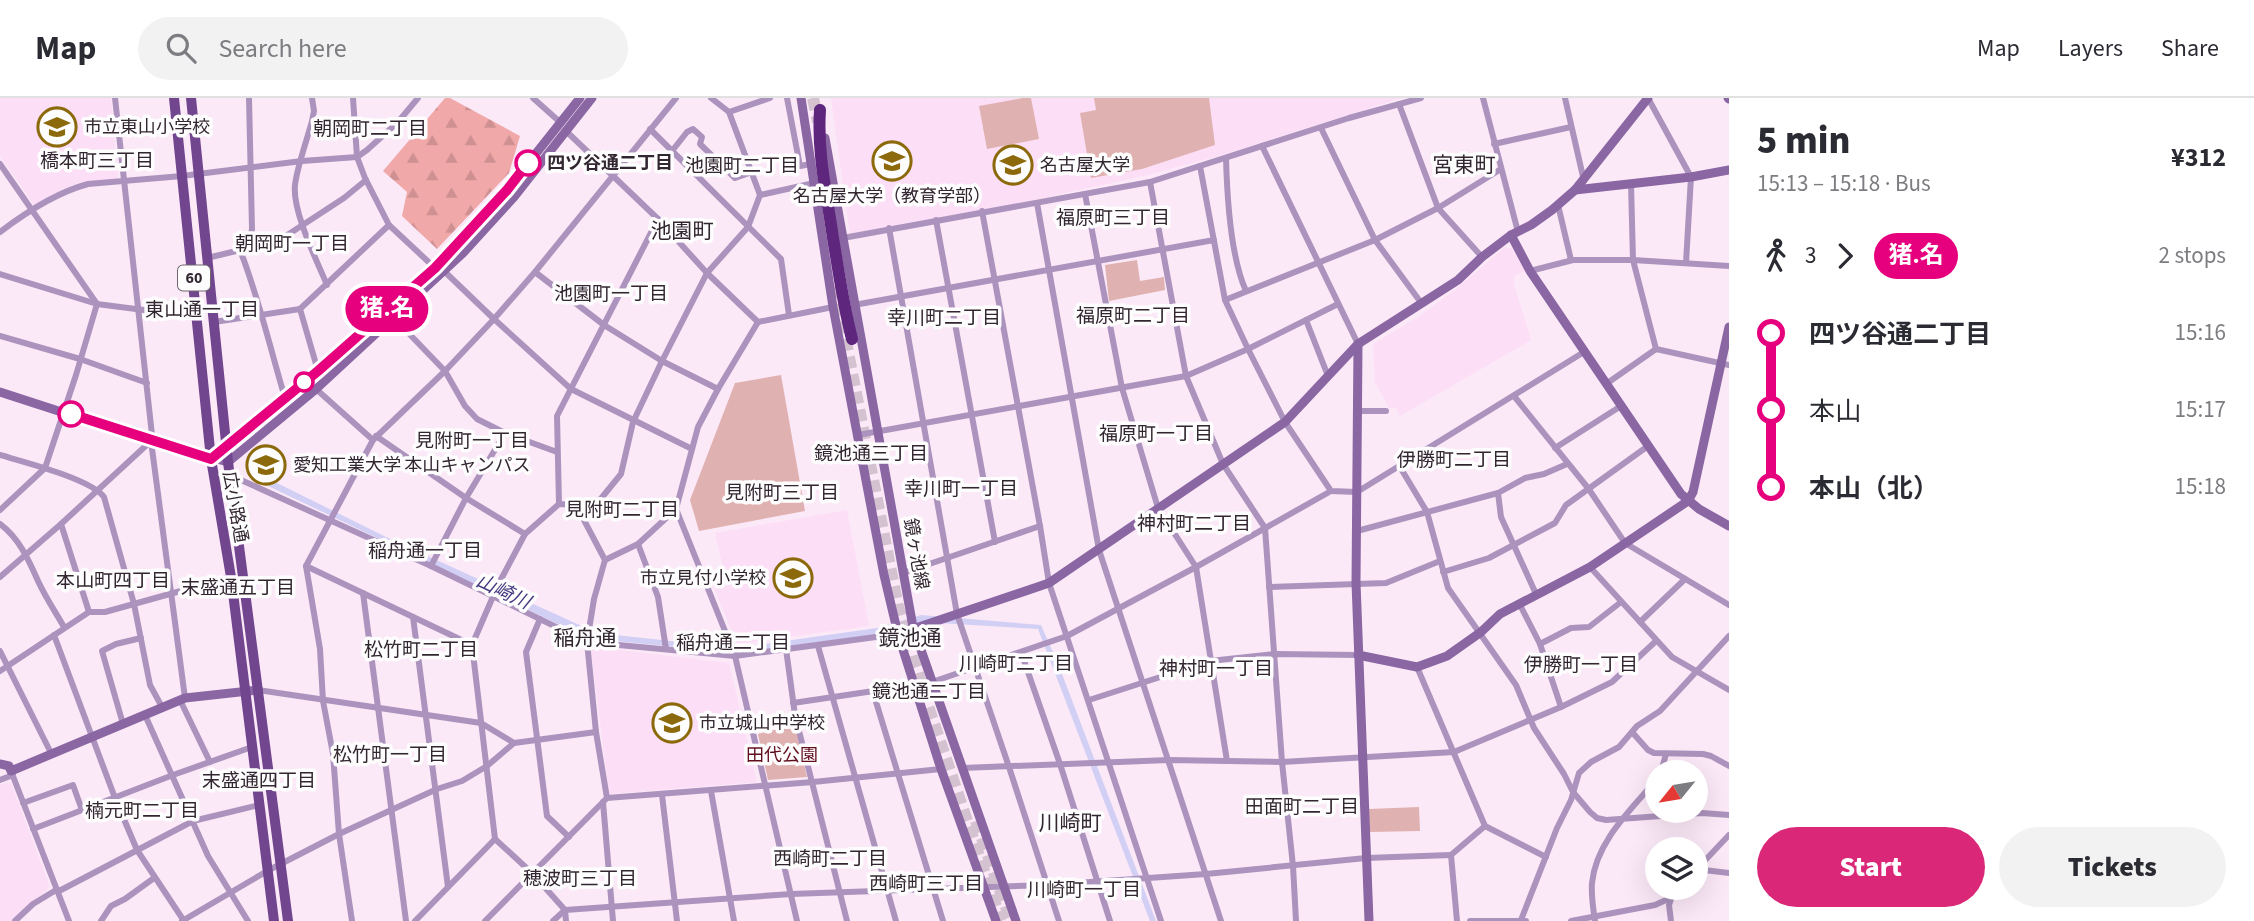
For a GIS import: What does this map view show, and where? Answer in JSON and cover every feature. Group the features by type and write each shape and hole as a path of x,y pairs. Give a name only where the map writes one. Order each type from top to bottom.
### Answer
{"highway":[{"path":"819,104 819,148 838,239 841,293 852,339"}],"main road":[{"name":"広小路通","path":"174,98 211,459 231,577 274,921"},
{"name":"広小路通","path":"191,98 226,447 288,921"}],"street":[{"path":"115,98 151,441 183,699 210,762"},
{"path":"249,98 252,168 252,229 249,248"},
{"path":"312,98 314,111 295,185 295,198 327,285"},
{"path":"354,98 357,157 388,225 571,389 692,449"},
{"path":"0,232 75,188 88,184 357,157 398,122 418,98"},
{"path":"533,98 658,219 707,273 758,322"},
{"path":"0,392 151,441 228,462 316,389 393,317 513,197 563,127 580,98"},
{"path":"563,127 592,98"},
{"path":"352,921 333,754 323,701 320,649 306,566 375,438 445,371 494,319 676,98"},
{"path":"580,513 599,502 621,474 633,422 662,361 707,273 748,227 760,195 729,112 711,98"},
{"path":"729,112 770,98"},
{"path":"787,98 800,166 811,164"},
{"name":"鏡ヶ池線","path":"801,98 833,307 884,575 898,634 941,769 996,921"},
{"path":"838,239 1150,182 1421,98"},
{"path":"1483,98 1502,169 1514,233 1530,271 1681,494 1729,526"},
{"path":"1565,98 1584,181"},
{"path":"230,475 431,566 587,641 735,655 818,646 898,634 1049,583 1099,550 1285,422 1358,344 1458,279 1514,233 1531,225 1558,205 1584,181 1648,98 1691,177 1686,263"},
{"path":"1399,104 1438,208 1482,257"},
{"path":"1494,144 1571,127"},
{"path":"1321,128 1375,240 1422,304"},
{"path":"650,129 781,259 789,314"},
{"path":"672,151 687,132 693,129 702,137 700,144 735,178 752,172"},
{"path":"1262,146 1358,344 1356,583 1369,921"},
{"path":"1226,158 1227,194 1238,273 1246,291"},
{"path":"0,164 97,304"},
{"path":"1200,166 1226,300 1285,422 1331,491"},
{"path":"1226,300 1375,240 1438,208 1502,169"},
{"path":"1575,190 1729,170"},
{"path":"207,258 249,248 269,247 366,180"},
{"path":"1150,182 1186,376 1223,464 1265,528 1296,921"},
{"path":"760,195 814,183"},
{"path":"1631,184 1633,260 1656,349"},
{"path":"1085,194 1122,388 1158,508 1196,567 1227,761"},
{"path":"1037,203 1099,550 1221,921"},
{"path":"1558,205 1571,260"},
{"path":"982,211 1049,583 1161,921"},
{"path":"559,504 557,416 658,219"},
{"path":"936,220 995,542"},
{"path":"214,322 300,309 388,225"},
{"path":"889,228 957,614 1059,921"},
{"name":"鏡ヶ池線","path":"838,239 854,305 913,627 1016,921"},
{"path":"854,305 1214,240"},
{"path":"240,250 254,287 285,398"},
{"path":"1530,271 1571,260 1633,260 1729,266"},
{"path":"211,459 440,269"},
{"path":"535,272 604,325 662,361 718,389"},
{"path":"0,274 97,304 198,317"},
{"path":"0,510 45,468 97,304"},
{"path":"858,435 1186,376 1248,349 1338,304"},
{"path":"605,560 638,544 676,509 698,427 758,322 833,307"},
{"path":"300,309 318,371"},
{"path":"393,317 445,371 465,406 477,419 505,433 556,452"},
{"path":"1306,320 1328,376"},
{"path":"1088,700 1210,661 1275,654 1358,655 1417,667 1447,656 1481,632 1500,614 1590,567 1688,501 1693,492 1725,364 1729,327"},
{"path":"0,336 80,359 147,383"},
{"path":"1606,384 1656,349 1725,364"},
{"path":"932,682 1067,636 1331,491 1357,492 1584,352"},
{"path":"316,389 375,438 525,534"},
{"path":"1514,396 1588,488 1625,543 1729,605"},
{"path":"1555,448 1621,407"},
{"path":"1358,411 1386,411"},
{"path":"431,566 466,498 505,433"},
{"path":"0,577 151,441"},
{"path":"1443,572 1489,558 1555,523 1566,505 1648,446"},
{"path":"0,454 99,489 104,497 134,604 150,685 162,707"},
{"path":"1357,531 1498,493 1525,478 1544,474 1567,464"},
{"path":"1399,467 1427,512 1448,588 1516,685 1530,720 1573,792 1597,818 1621,819 1702,813 1729,815"},
{"path":"1498,493 1501,517 1536,594"},
{"path":"566,921 565,910 532,873 495,839 472,645 497,585 525,534 559,504 576,505 605,560 594,599 587,641 605,800 613,921"},
{"path":"676,509 735,655 797,921"},
{"path":"0,524 27,554 40,586 64,627"},
{"path":"61,524 89,612"},
{"path":"903,573 1040,526"},
{"path":"638,544 659,597 666,648"},
{"path":"1269,587 1386,583 1440,561"},
{"path":"306,566 472,645"},
{"path":"1590,567 1672,657 1729,690"},
{"path":"0,671 89,612 134,604 231,577"},
{"path":"1640,622 1685,579"},
{"path":"363,593 406,921"},
{"path":"1540,643 1571,628 1589,627 1621,602"},
{"path":"1520,605 1540,643 1561,708"},
{"path":"413,617 448,887"},
{"path":"540,619 526,652 547,816 569,837"},
{"path":"54,635 137,850 183,921 230,891 340,834 437,789 462,781 514,743 596,732"},
{"path":"1470,921 1524,920 1546,857 1572,800 1579,774 1586,765 1619,747 1637,726 1660,711 1729,636"},
{"path":"123,724 102,651 116,644 141,638"},
{"path":"961,768 1169,760 1282,762 1454,752 1561,708 1617,678 1656,641"},
{"path":"818,646 895,921"},
{"path":"786,649 793,703 847,921"},
{"path":"0,651 51,753"},
{"path":"1021,652 1110,921"},
{"path":"1417,667 1485,826 1546,857"},
{"path":"793,703 914,685"},
{"path":"0,780 51,753 183,699 245,691 481,723 514,743"},
{"path":"873,692 943,921"},
{"path":"145,715 208,856 248,921"},
{"path":"1632,732 1648,750 1667,754 1703,754 1729,766"},
{"path":"33,829 252,747"},
{"path":"1665,760 1667,754"},
{"path":"0,764 9,766 69,921"},
{"path":"485,921 605,800 941,769"},
{"path":"23,803 73,785 82,810"},
{"path":"711,791 734,921"},
{"path":"1594,919 1591,893 1596,860 1621,819 1645,792"},
{"path":"662,795 677,921"},
{"path":"15,921 33,904 56,890 61,890 193,821 259,805"},
{"path":"553,921 565,910 612,906 790,894 1047,885 1206,874 1366,858 1451,855 1485,826"},
{"path":"1708,857 1729,835"},
{"path":"415,921 495,839"},
{"path":"1451,855 1457,921"},
{"path":"1708,871 1729,873"},
{"path":"101,921 111,906 154,878"},
{"path":"1571,921 1594,919 1655,905 1664,900"},
{"path":"1671,900 1671,921"}],"shaded area":[{"name":"市立東山小学校","path":"0,98 111,98 118,178 77,183 35,207 0,156"},
{"name":"名古屋大学","path":"831,98 1401,98 1225,154 1148,175 850,236"},
{"path":"1505,247 1512,249 1525,271 1514,276 1514,284 1531,340 1400,416 1396,408 1389,408 1375,382 1373,344 1421,315"},
{"name":"市立見付小学校","path":"847,510 869,626 737,644 703,561 720,583 727,585 715,533"},
{"name":"市立城山中学校","path":"594,647 729,663 757,782 609,794 591,651"},
{"path":"11,783 50,887 11,921 0,921 0,785"}],"green space":[{"path":"445,98 450,98 520,136 509,173 437,249 402,216 407,192 383,171"},
{"path":"1031,98 1039,139 987,149 979,106"},
{"path":"1094,98 1209,98 1215,145 1142,169 1091,178 1080,113 1096,110"},
{"path":"1137,260 1140,281 1164,277 1165,290 1109,301 1105,265"},
{"path":"781,375 805,511 699,531 690,500 735,383"},
{"name":"田代公園","path":"795,725 807,777 768,780 758,734"},
{"path":"1419,807 1420,831 1369,832 1369,809"}],"water":[{"name":"山崎川","path":"269,479 386,537 597,633 735,648 877,628 921,615 1041,625 1156,921 1150,921 1038,629 922,622 878,634 737,653 605,640 581,635 266,485"}],"tunnel":[{"path":"813,98 818,122"},
{"path":"835,286 898,607 927,703 1001,921"},
{"path":"976,821 1011,921"}],"bus line":[{"name":"猪.名","path":"71,414 211,459 318,371 435,268 507,190 528,163"}],"place":[{"name":"市立東山小学校","path":"57,127"},
{"name":"名古屋大学（教育学部）","path":"892,161"},
{"name":"四ツ谷通二丁目","path":"528,163"},
{"name":"名古屋大学","path":"1013,165"},
{"name":"愛知工業大学 本山キャンパス","path":"266,465"},
{"name":"市立見付小学校","path":"793,578"},
{"name":"市立城山中学校","path":"672,723"}],"district":[{"name":"朝岡町二丁目","path":"370,129"},
{"name":"橋本町三丁目","path":"97,161"},
{"name":"宮東町","path":"1464,165"},
{"name":"池園町二丁目","path":"742,166"},
{"name":"福原町三丁目","path":"1113,218"},
{"name":"池園町","path":"682,231"},
{"name":"朝岡町一丁目","path":"292,244"},
{"name":"池園町一丁目","path":"611,294"},
{"name":"東山通一丁目","path":"202,310"},
{"name":"福原町二丁目","path":"1133,316"},
{"name":"幸川町二丁目","path":"944,318"},
{"name":"福原町一丁目","path":"1156,434"},
{"name":"見附町一丁目","path":"472,441"},
{"name":"鏡池通三丁目","path":"871,454"},
{"name":"伊勝町二丁目","path":"1454,460"},
{"name":"幸川町一丁目","path":"961,489"},
{"name":"見附町三丁目","path":"782,493"},
{"name":"見附町二丁目","path":"622,510"},
{"name":"神村町二丁目","path":"1194,524"},
{"name":"稲舟通一丁目","path":"425,551"},
{"name":"本山町四丁目","path":"113,581"},
{"name":"末盛通五丁目","path":"238,588"},
{"name":"稲舟通","path":"585,638"},
{"name":"鏡池通","path":"910,638"},
{"name":"稲舟通二丁目","path":"733,643"},
{"name":"松竹町二丁目","path":"421,650"},
{"name":"川崎町二丁目","path":"1016,664"},
{"name":"伊勝町一丁目","path":"1581,665"},
{"name":"神村町一丁目","path":"1216,669"},
{"name":"鏡池通二丁目","path":"929,692"},
{"name":"松竹町一丁目","path":"390,755"},
{"name":"末盛通四丁目","path":"259,781"},
{"name":"田面町二丁目","path":"1302,807"},
{"name":"楠元町二丁目","path":"142,811"},
{"name":"川崎町","path":"1070,823"},
{"name":"西崎町二丁目","path":"830,859"},
{"name":"穂波町三丁目","path":"580,879"},
{"name":"西崎町三丁目","path":"926,884"},
{"name":"川崎町一丁目","path":"1084,890"}]}
